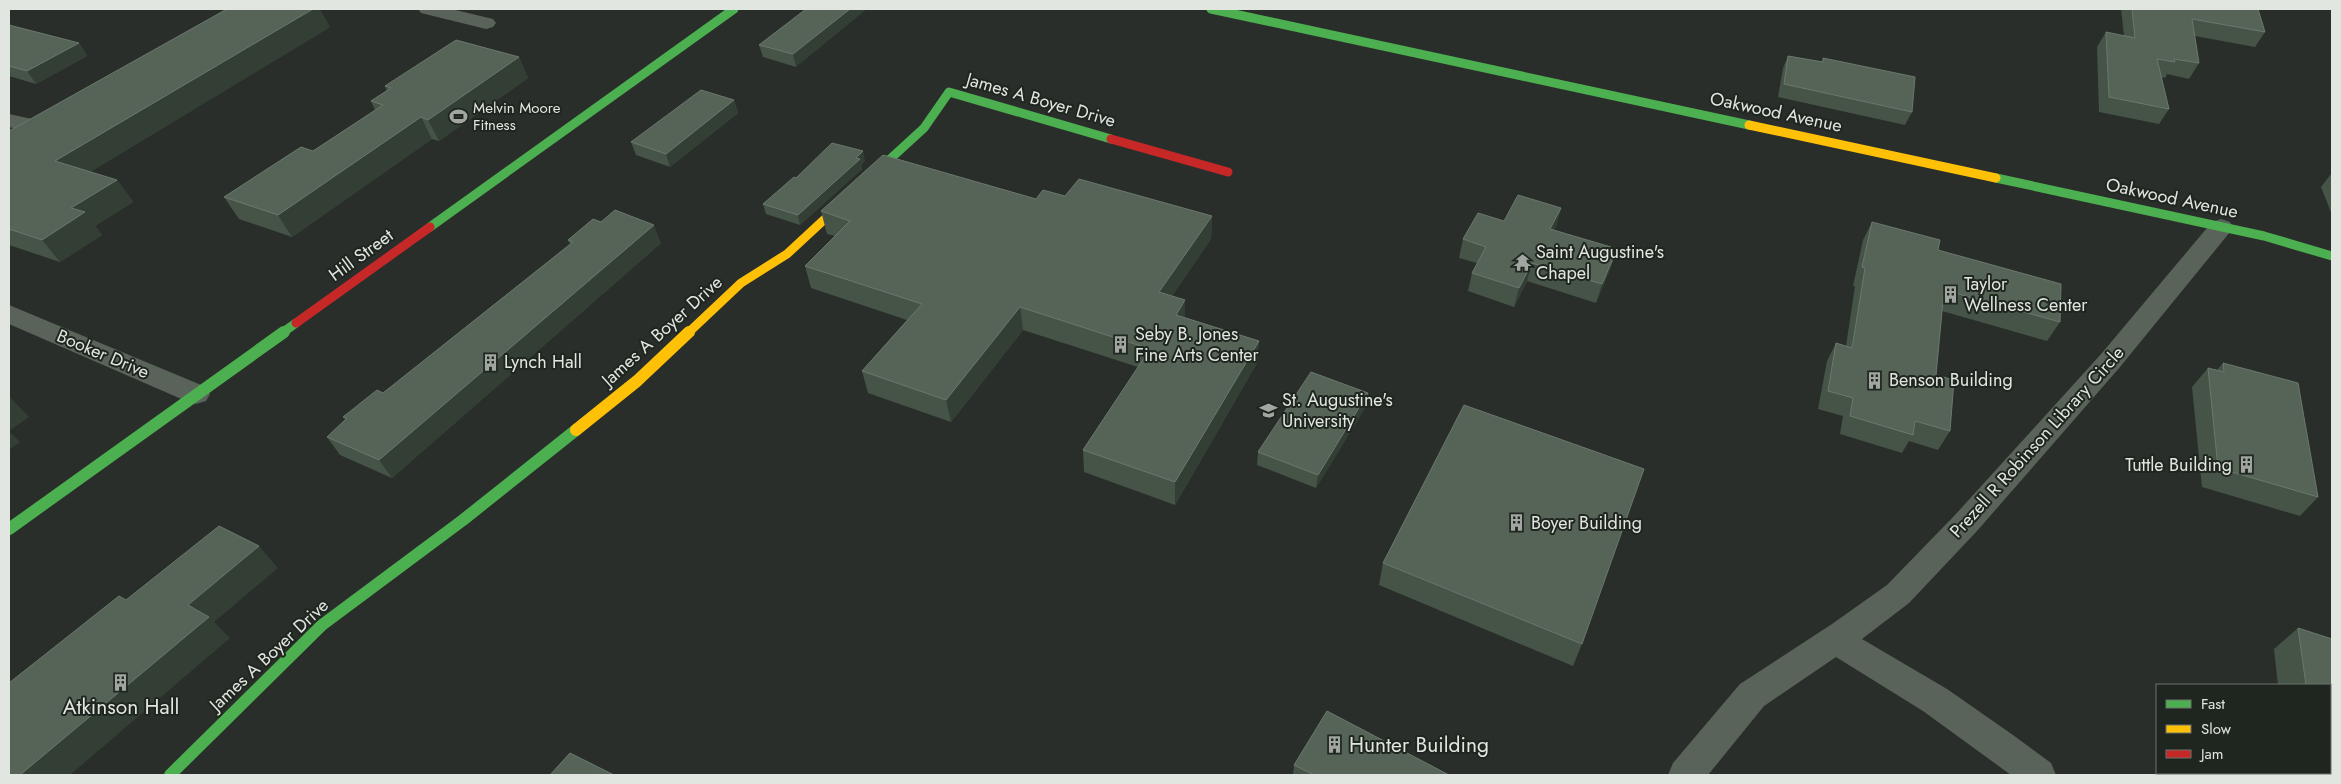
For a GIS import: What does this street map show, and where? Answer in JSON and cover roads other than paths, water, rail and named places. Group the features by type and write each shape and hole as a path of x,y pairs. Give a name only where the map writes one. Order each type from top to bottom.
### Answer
{"street":[{"path":"428,9 486,23"},
{"name":"Hill Street","path":"9,529 734,9"},
{"name":"Oakwood Avenue","path":"1211,9 1251,13 2264,236 2332,256"},
{"name":"James A Boyer Drive","path":"170,775 322,625 463,520 637,381 741,283 787,254 924,128 949,92 1228,172"},
{"name":"Prezell R Robinson Library Circle","path":"1686,775 1752,695 1835,640 1898,594 1966,523 2110,360 2221,227"},
{"path":"2264,236 2332,250"},
{"name":"Booker Drive","path":"9,314 196,394"},
{"path":"1835,640 1935,700 2001,746 2038,775"}],"place":[{"name":"Melvin Moore Fitness","path":"459,117"},
{"name":"Saint Augustine's Chapel","path":"1522,262"},
{"name":"Taylor Wellness Center","path":"1950,294"},
{"name":"Seby B. Jones Fine Arts Center","path":"1121,344"},
{"name":"Lynch Hall","path":"490,362"},
{"name":"Benson Building","path":"1875,380"},
{"name":"St. Augustine's University","path":"1268,410"},
{"name":"Tuttle Building","path":"2246,465"},
{"name":"Boyer Building","path":"1517,523"},
{"name":"Atkinson Hall","path":"121,682"},
{"name":"Hunter Building","path":"1335,745"}]}
